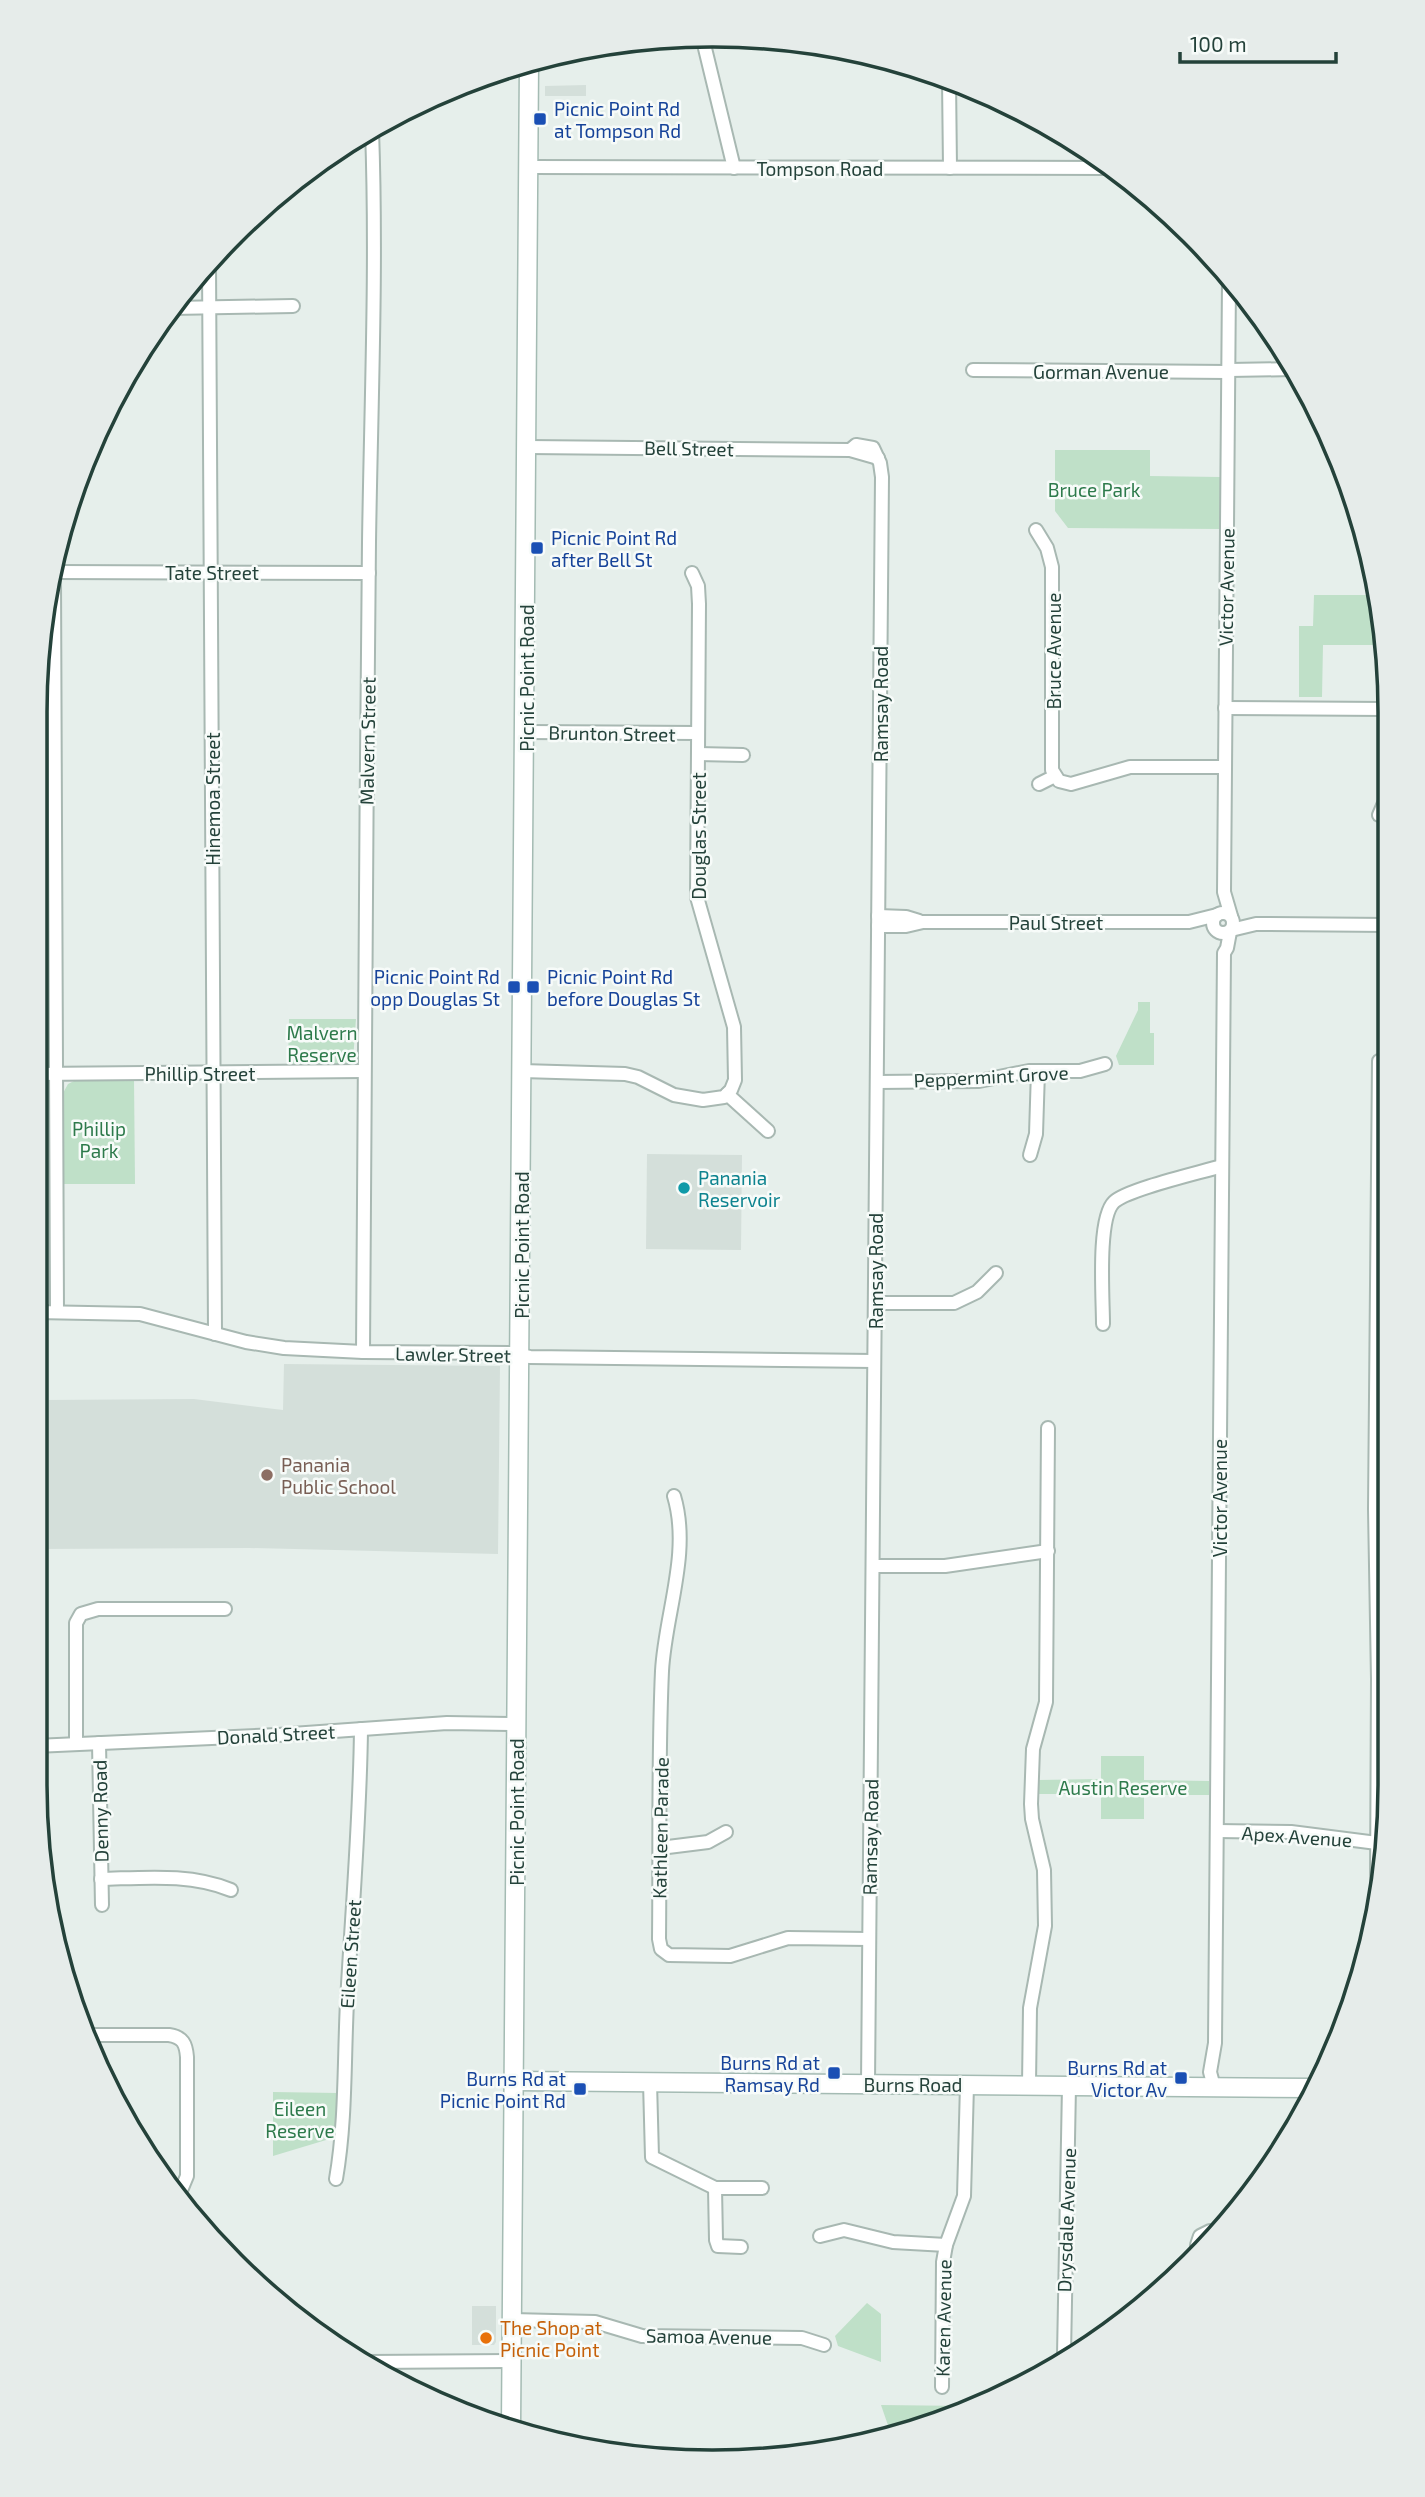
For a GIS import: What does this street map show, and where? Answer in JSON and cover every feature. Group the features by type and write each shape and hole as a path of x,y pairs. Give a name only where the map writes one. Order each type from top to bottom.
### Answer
{"street":[{"path":"705,47 734,168"},
{"name":"Picnic Point Road","path":"511,2418 529,73"},
{"path":"949,91 950,168"},
{"name":"Malvern Street","path":"363,1352 363,1071 373,374 372,141"},
{"name":"Tompson Road","path":"530,167 1094,168"},
{"name":"Hinemoa Street","path":"209,278 215,1334"},
{"name":"Victor Avenue","path":"1214,2087 1210,2072 1215,2043 1224,953 1227,921 1224,892 1224,767 1229,294"},
{"path":"186,307 293,306"},
{"name":"Gorman Avenue","path":"973,370 1282,369"},
{"name":"Bell Street","path":"528,447 850,450 878,458"},
{"name":"Ramsay Road","path":"868,2084 882,477 878,458"},
{"name":"Bruce Avenue","path":"1035,530 1046,548 1052,567 1052,763 1055,776"},
{"name":"Tate Street","path":"63,572 369,573"},
{"name":"Douglas Street","path":"692,573 698,586 699,604 697,897 734,1027 735,1080 727,1094"},
{"path":"54,619 57,1312"},
{"path":"1225,708 1378,709"},
{"name":"Brunton Street","path":"525,732 698,733"},
{"path":"698,754 743,755"},
{"path":"1039,784 1055,776 1059,781 1071,784 1138,766 1224,767"},
{"path":"1227,921 1250,920 1256,924 1378,925"},
{"name":"Paul Street","path":"878,921 906,926 923,922 1227,921 1221,933 1193,926 1189,922"},
{"name":"Victor Avenue","path":"1215,930 1224,953"},
{"name":"Peppermint Grove","path":"877,1082 979,1081 1038,1071 1080,1071 1105,1064"},
{"name":"Phillip Street","path":"47,1074 363,1071"},
{"path":"522,1071 617,1073 638,1077 665,1092 683,1098 713,1100 727,1094 768,1131"},
{"path":"1030,1154 1037,1127 1038,1071"},
{"path":"1102,1324 1104,1224 1109,1208 1123,1196 1222,1167"},
{"path":"875,1303 954,1303 976,1293 996,1273"},
{"name":"Lawler Street","path":"47,1312 141,1314 269,1346 363,1352 874,1362"},
{"path":"1030,2085 1030,2008 1045,1926 1044,1870 1031,1804 1033,1749 1046,1702 1048,1428"},
{"name":"Apex Avenue","path":"1377,1799 1375,1509 1378,1431"},
{"name":"Kathleen Parade","path":"674,1496 679,1512 679,1549 662,1670 661,1949 669,1955 730,1956 788,1938 869,1939"},
{"path":"873,1566 945,1566 1048,1551"},
{"path":"76,1744 76,1623 81,1614 98,1609 225,1609"},
{"name":"Donald Street","path":"47,1745 447,1723 517,1724"},
{"name":"Eileen Street","path":"336,2179 341,2149 347,1990 360,1808 361,1729"},
{"name":"Denny Road","path":"99,1743 102,1905"},
{"name":"Apex Avenue","path":"1217,1831 1303,1833 1375,1843"},
{"path":"660,1848 708,1842 726,1832"},
{"name":"Denny Road","path":"101,1879 192,1880 212,1882 231,1890"},
{"path":"97,2035 169,2035 182,2039 185,2043 187,2176 183,2186"},
{"name":"Burns Road","path":"514,2081 1304,2088"},
{"path":"650,2082 652,2157 715,2188 762,2188"},
{"name":"Karen Avenue","path":"942,2387 943,2262 946,2245 961,2207 965,2184 967,2085"},
{"name":"Drysdale Avenue","path":"1064,2349 1069,2085"},
{"path":"715,2188 718,2246 741,2247"},
{"path":"820,2236 844,2230 892,2242 946,2245"},
{"name":"Samoa Avenue","path":"512,2320 595,2322 642,2336 802,2338 824,2345"},
{"path":"382,2362 512,2361"}],"shaded area":[{"path":"586,85 586,96 545,96 545,86"},
{"path":"647,1154 742,1155 741,1250 646,1249"},
{"name":"Panania Public School","path":"284,1364 500,1366 498,1554 249,1548 47,1549 47,1400 194,1399 283,1410"},
{"path":"472,2306 496,2306 494,2345 472,2345"}],"green space":[{"name":"Bruce Park","path":"1055,450 1150,450 1150,476 1220,477 1220,529 1068,528 1055,511"},
{"path":"1314,595 1367,595 1374,645 1323,645 1322,697 1299,697 1299,626 1313,626"},
{"path":"1138,1002 1150,1002 1154,1065 1119,1065 1116,1056 1138,1010"},
{"name":"Malvern Reserve","path":"289,1019 356,1019 353,1060 345,1066 288,1066"},
{"name":"Phillip Park","path":"134,1079 135,1184 63,1184 62,1095 68,1084 76,1080"},
{"name":"Austin Reserve","path":"1101,1756 1144,1756 1144,1780 1209,1781 1209,1795 1144,1795 1144,1819 1101,1819 1101,1794 1037,1794 1038,1780 1101,1779"},
{"name":"Eileen Reserve","path":"273,2092 338,2093 336,2137 273,2156"},
{"path":"867,2303 881,2314 881,2362 838,2346 835,2336"},
{"path":"881,2405 948,2406 926,2414 888,2426"}],"place":[{"name":"Picnic Point Rd at Tompson Rd","path":"540,119"},
{"name":"Picnic Point Rd after Bell St","path":"537,548"},
{"name":"Picnic Point Rd opp Douglas St","path":"514,987"},
{"name":"Picnic Point Rd before Douglas St","path":"533,987"},
{"name":"Panania Reservoir","path":"684,1188"},
{"name":"Panania Public School","path":"267,1475"},
{"name":"Burns Rd at Ramsay Rd","path":"834,2073"},
{"name":"Burns Rd at Victor Av","path":"1181,2078"},
{"name":"Burns Rd at Picnic Point Rd","path":"580,2089"},
{"name":"The Shop at Picnic Point","path":"486,2338"}]}
